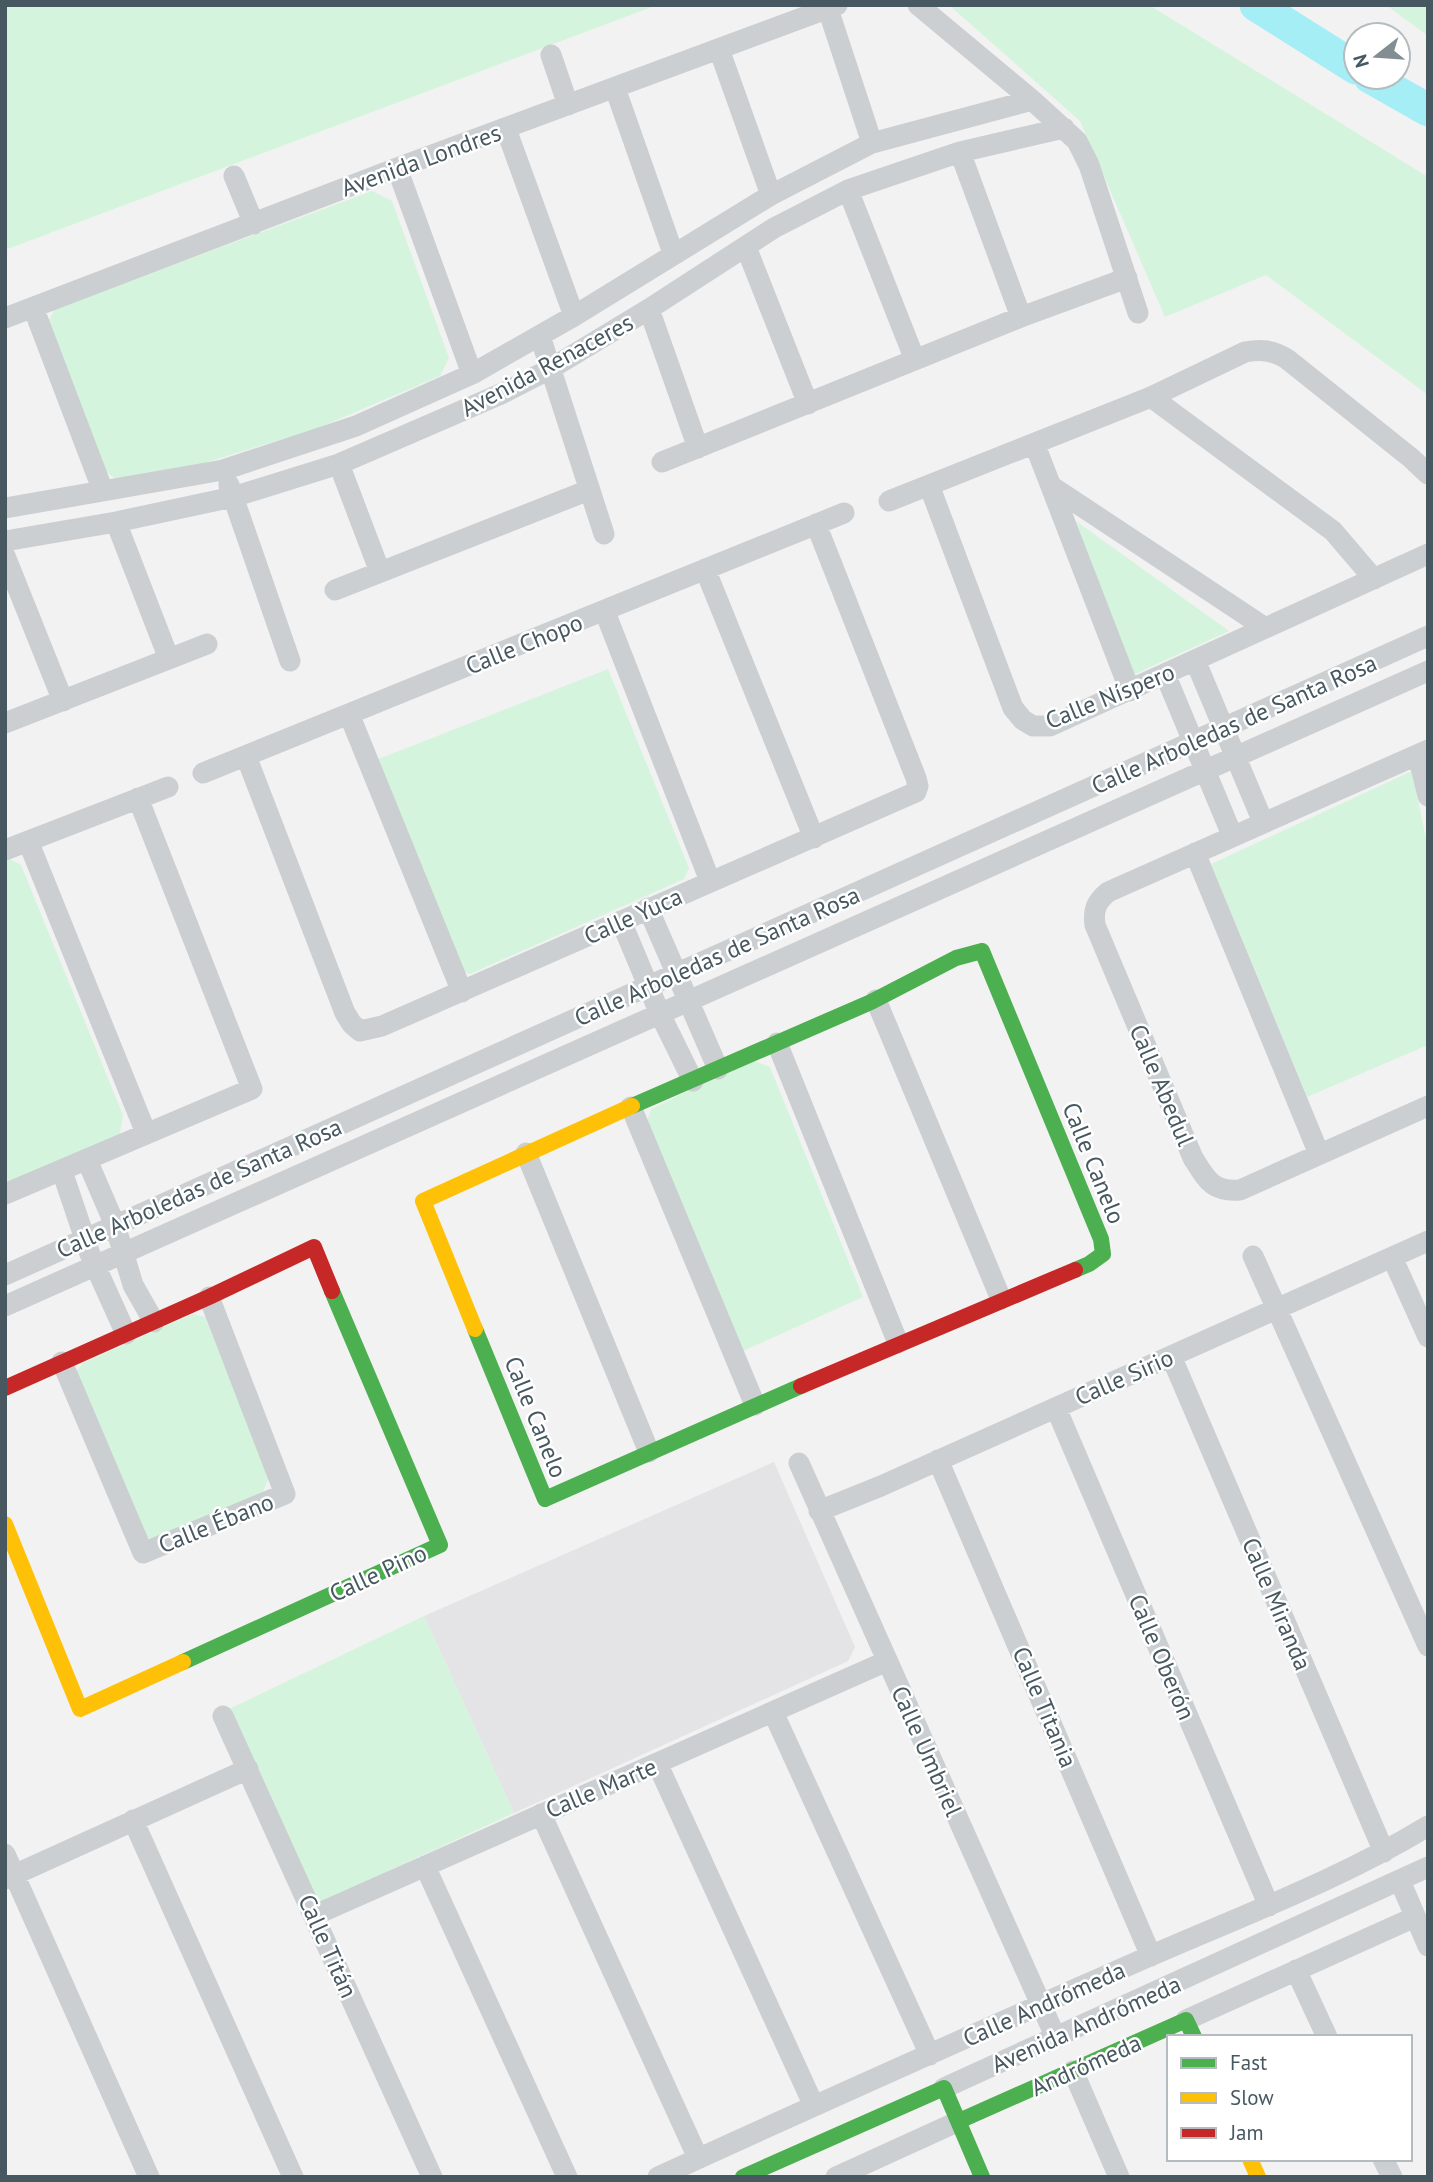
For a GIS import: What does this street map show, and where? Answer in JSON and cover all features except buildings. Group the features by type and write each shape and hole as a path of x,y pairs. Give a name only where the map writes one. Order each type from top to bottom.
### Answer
{"street":[{"path":"918,5 1077,141 1089,165 1138,313"},
{"path":"832,7 872,143"},
{"name":"Avenida Londres","path":"5,318 397,168 832,7"},
{"path":"719,49 771,195"},
{"path":"551,55 568,106"},
{"path":"615,88 673,253"},
{"name":"Avenida Renaceres","path":"5,508 223,470 356,426 472,374 574,316 771,195 872,143 1032,100"},
{"name":"Avenida Renaceres","path":"5,541 116,522 233,497 340,464 467,410 550,369 796,216 848,190 960,152 1064,128"},
{"path":"506,129 574,316"},
{"path":"960,152 1021,317"},
{"path":"397,168 472,374"},
{"path":"234,176 254,224"},
{"path":"848,190 915,360"},
{"path":"746,247 808,404"},
{"path":"662,462 1021,317 1127,278"},
{"path":"33,307 103,491"},
{"path":"649,309 698,448"},
{"path":"540,336 604,534"},
{"path":"889,501 1151,397 1244,352 1260,349 1275,352 1287,359 1428,474"},
{"path":"1151,397 1333,530 1374,579"},
{"path":"1035,444 1130,691"},
{"path":"340,464 380,572"},
{"path":"223,470 290,661"},
{"name":"Calle Níspero","path":"929,485 1013,708 1023,720 1033,726 1049,726 1130,691 1264,627 1428,554"},
{"path":"1051,486 1264,627"},
{"path":"335,590 589,490"},
{"name":"Calle Chopo","path":"203,773 844,513"},
{"path":"116,522 169,659"},
{"name":"Calle Yuca","path":"246,756 352,1024 360,1031 371,1030 916,792 918,786 816,524"},
{"path":"5,556 63,701"},
{"path":"705,569 814,838"},
{"path":"604,612 710,881"},
{"name":"Calle Arboledas de Santa Rosa","path":"5,1275 90,1253 120,1240 677,974 1428,636"},
{"path":"5,723 207,644"},
{"path":"1195,660 1263,822"},
{"name":"Calle Arboledas de Santa Rosa","path":"5,1306 90,1253 689,1002 1428,671"},
{"path":"1166,674 1232,835"},
{"path":"349,714 462,992"},
{"path":"1423,752 1428,796"},
{"name":"Calle Abedul","path":"1423,752 1108,892 1098,900 1094,912 1095,925 1193,1158 1207,1180 1219,1189 1240,1190 1428,1106"},
{"path":"5,850 168,787"},
{"path":"5,1194 252,1089 138,798"},
{"path":"27,841 146,1133"},
{"path":"1195,853 1319,1154"},
{"path":"648,908 718,1069"},
{"path":"621,921 660,1014 693,1081"},
{"name":"Calle Canelo","path":"982,951 1103,1247 1103,1254 1095,1261 898,1343 545,1499 423,1201 777,1043 876,1000 969,954 982,951"},
{"path":"876,1000 1001,1299"},
{"path":"777,1043 898,1343"},
{"path":"631,1107 755,1405"},
{"path":"526,1153 649,1452"},
{"path":"87,1160 120,1240 133,1285 154,1322"},
{"path":"62,1171 90,1253 126,1334"},
{"name":"Calle Sirio","path":"820,1511 1428,1241"},
{"name":"Calle Pino","path":"5,1388 314,1247 440,1545 80,1709 5,1524"},
{"path":"1252,1256 1428,1646"},
{"path":"1392,1257 1428,1337"},
{"name":"Calle Ébano","path":"62,1362 143,1553 285,1494 209,1297"},
{"name":"Calle Miranda","path":"1171,1356 1384,1853"},
{"name":"Calle Oberón","path":"1056,1408 1269,1906"},
{"name":"Calle Titania","path":"938,1460 1151,1956"},
{"name":"Calle Umbriel","path":"799,1464 1056,2038"},
{"name":"Calle Marte","path":"315,1915 887,1661"},
{"path":"773,1712 930,2055"},
{"name":"Calle Titán","path":"223,1716 432,2177"},
{"path":"657,1763 814,2106"},
{"path":"10,1877 248,1769"},
{"path":"541,1814 698,2158"},
{"path":"133,1820 293,2177"},
{"name":"Calle Andrómeda","path":"658,2177 1151,1956 1269,1906 1384,1853 1428,1826"},
{"path":"5,1854 10,1877 149,2177"},
{"path":"425,1866 567,2177"},
{"name":"Avenida Andrómeda","path":"743,2177 1056,2038 1428,1867"},
{"path":"1400,1881 1428,1946"},
{"name":"Andrómeda","path":"1171,2035 1190,2028 1296,1970 1415,1917"},
{"path":"1296,1970 1326,2035"},
{"name":"Andrómeda","path":"836,2177 1073,2071 1167,2036"},
{"path":"1073,2071 1119,2177"},
{"path":"943,2088 982,2177"},
{"path":"1251,2161 1258,2177"},
{"path":"1384,2161 1392,2177"}],"shaded area":[{"path":"774,1462 855,1647 848,1661 514,1813 424,1616"}],"green space":[{"path":"5,5 657,5 5,250"},
{"path":"949,5 1149,5 1428,177 1428,395 1266,275 1165,317 1080,121"},
{"path":"1386,5 1428,5 1428,36 1412,24 1412,21 1408,21"},
{"path":"372,191 392,201 449,358 440,376 318,428 204,463 117,481 103,468 46,325 55,309"},
{"path":"1076,521 1229,631 1133,675"},
{"path":"608,669 689,868 684,879 470,974 459,970 376,760"},
{"path":"1412,771 1428,848 1428,1045 1307,1097 1211,864"},
{"path":"6,857 21,865 123,1115 120,1134 10,1182 5,1180"},
{"path":"752,1060 770,1067 863,1297 743,1351 646,1124 651,1109"},
{"path":"193,1314 205,1317 269,1477 263,1492 154,1540 138,1534 74,1374 83,1363"},
{"path":"424,1616 514,1813 319,1903 227,1710"}],"waterway":[{"path":"1256,5 1342,59"},
{"path":"1395,91 1428,110"}],"traffic: fast":[{"path":"982,951 1101,1239 1103,1254 1075,1270"},
{"path":"632,1106 871,1002 956,958 982,951"},
{"path":"183,1662 440,1545 332,1291"},
{"path":"475,1329 545,1499 801,1386"},
{"path":"959,2121 1186,2020 1193,2035"},
{"path":"743,2177 944,2088 982,2177"}],"traffic: slow":[{"path":"475,1329 423,1201 632,1106"},
{"path":"5,1524 80,1709 183,1662"},
{"path":"1251,2161 1258,2177"}],"traffic: jam":[{"path":"5,1388 314,1247 332,1291"},
{"path":"801,1386 1075,1270"}]}
